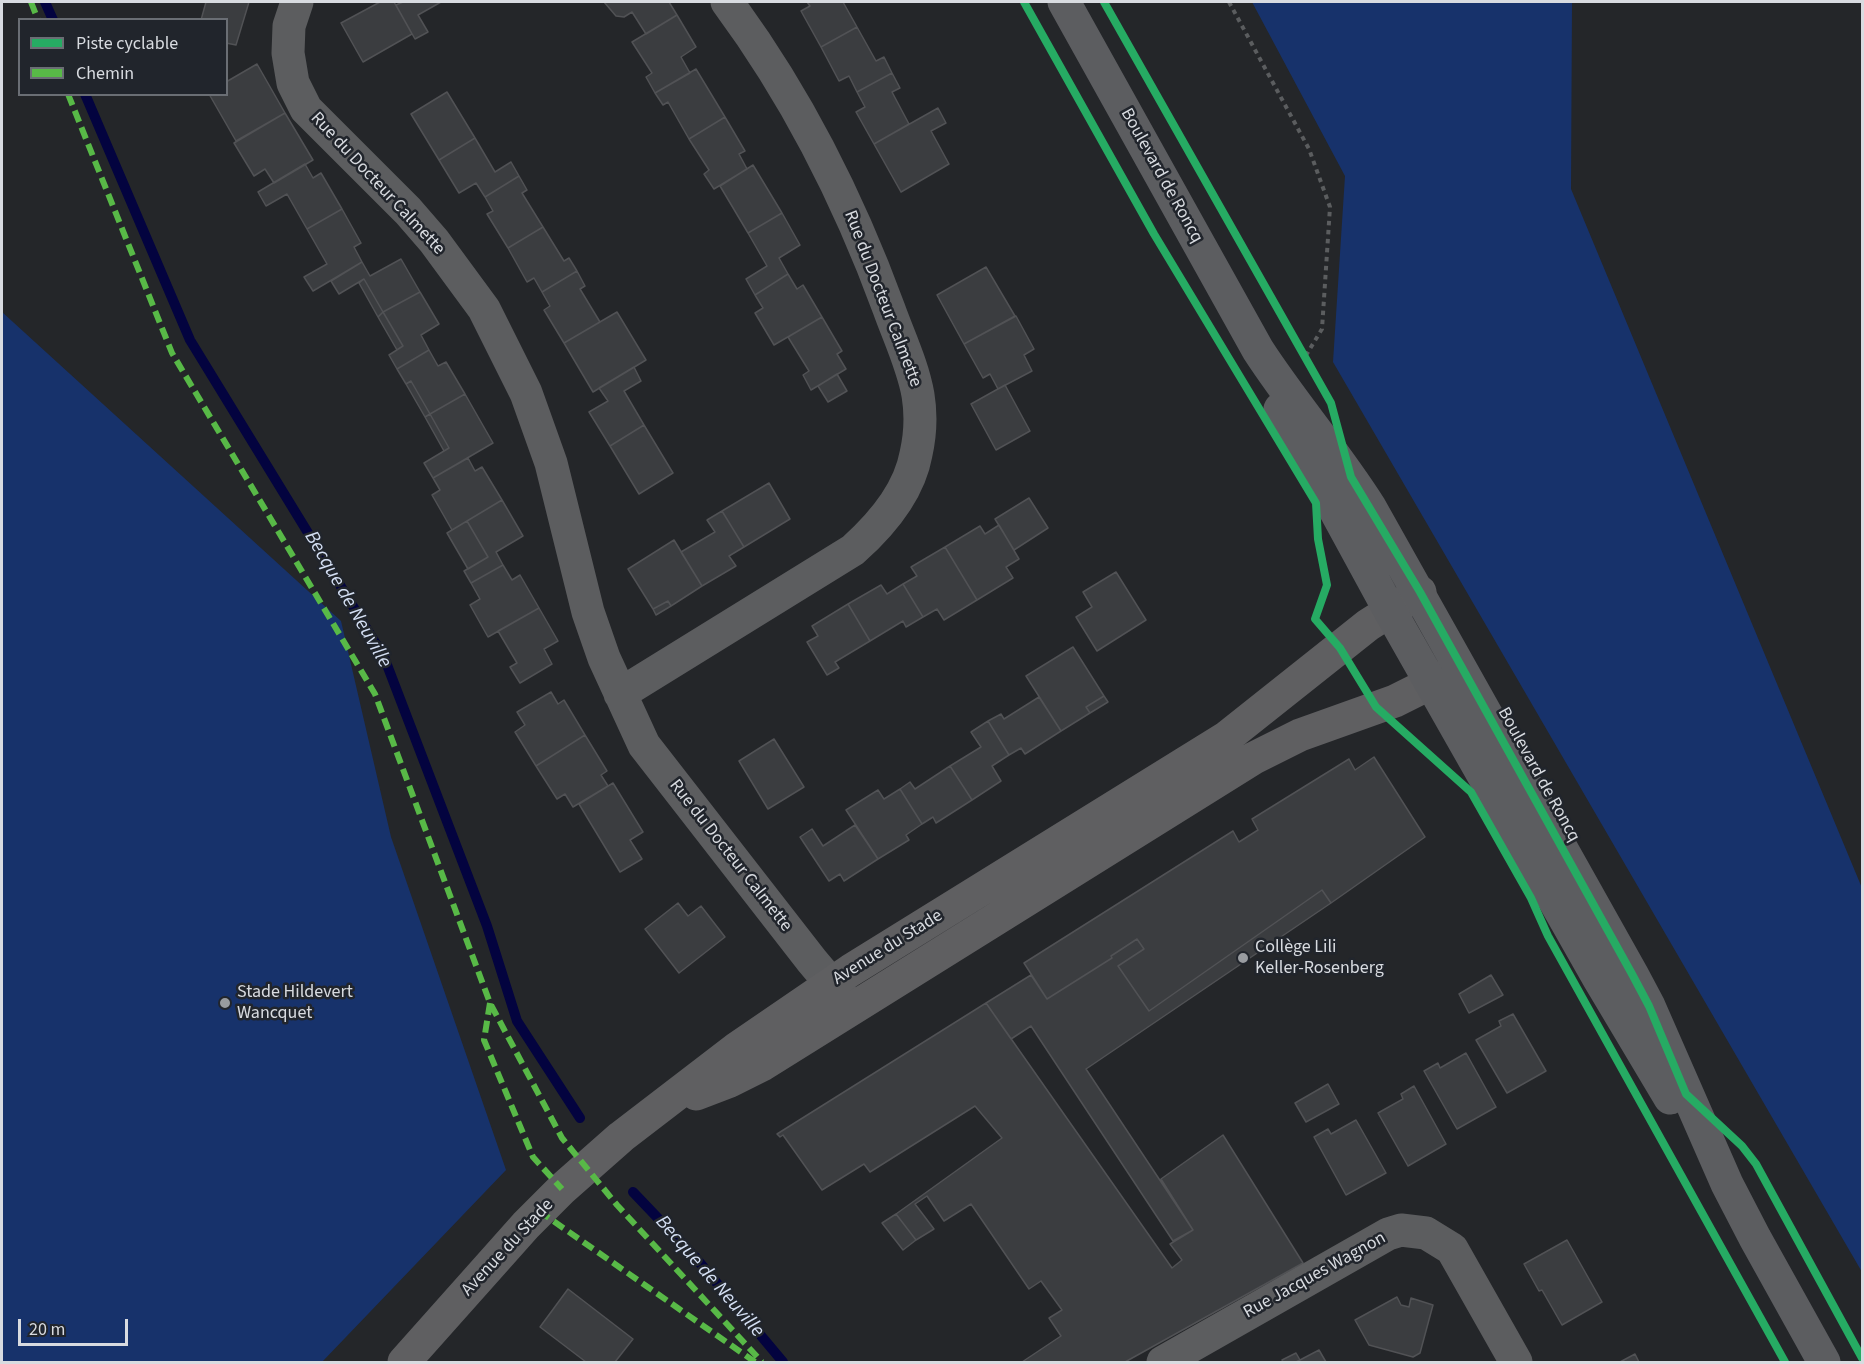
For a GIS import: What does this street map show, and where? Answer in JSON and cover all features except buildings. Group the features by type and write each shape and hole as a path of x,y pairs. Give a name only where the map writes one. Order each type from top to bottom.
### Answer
{"main road":[{"name":"Boulevard de Roncq","path":"1064,2 1258,350 1277,379 1351,477 1420,592 1649,1006 1706,1139 1755,1238"},
{"name":"Boulevard de Roncq","path":"1258,350 1268,384 1285,418 1390,611 1599,979 1755,1238 1824,1362"},
{"name":"Avenue du Stade","path":"404,1362 540,1211 621,1137 774,1021 831,983 1227,737 1361,630 1420,592"},
{"path":"658,1109 730,1081 762,1065 1261,754 1300,735 1395,701 1461,667"}],"street":[{"name":"Rue du Docteur Calmette","path":"297,2 289,26 288,53 293,83 306,109 408,211 434,241 484,309 526,393 551,463 588,612 620,694 644,745 853,1009"},
{"name":"Rue du Docteur Calmette","path":"620,694 853,550 873,532 892,508 909,478 916,454 919,422 918,395 909,362 871,260 833,175 808,128 749,32 727,2"},
{"name":"Rue Jacques Wagnon","path":"1163,1362 1388,1234 1401,1230 1426,1233 1452,1249 1516,1362"}],"path":[{"path":"1229,2 1309,149 1330,207 1322,329 1307,361"},
{"path":"1299,347 1307,361"}],"shaded area":[{"path":"1252,2 1572,2 1571,189 1862,888 1862,1272 1333,362 1345,176"},
{"name":"Stade Hildevert Wancquet","path":"2,312 341,621 391,837 506,1170 322,1362 2,1362"}],"waterway":[{"name":"Becque de Neuville","path":"45,2 52,18"},
{"name":"Becque de Neuville","path":"86,96 190,340 384,657 487,926 517,1021 580,1118"},
{"name":"Becque de Neuville","path":"633,1192 695,1257 783,1362"}],"marked path":[{"path":"31,2 37,18"},
{"path":"69,96 172,353 375,694 490,1003 562,1138 617,1205 762,1362"},
{"path":"490,1003 484,1040 533,1157 562,1189"},
{"path":"539,1211 755,1362"}],"cycle path":[{"path":"1024,2 1154,234 1316,503 1318,539 1327,585 1315,619 1340,648 1376,707 1471,792 1531,898 1548,936 1785,1362"},
{"path":"1104,2 1331,403 1351,477 1420,592 1632,974 1649,1006 1686,1094 1742,1146 1756,1164 1862,1358"}],"place":[{"name":"Collège Lili Keller-Rosenberg","path":"1243,958"},
{"name":"Stade Hildevert Wancquet","path":"225,1003"}]}
